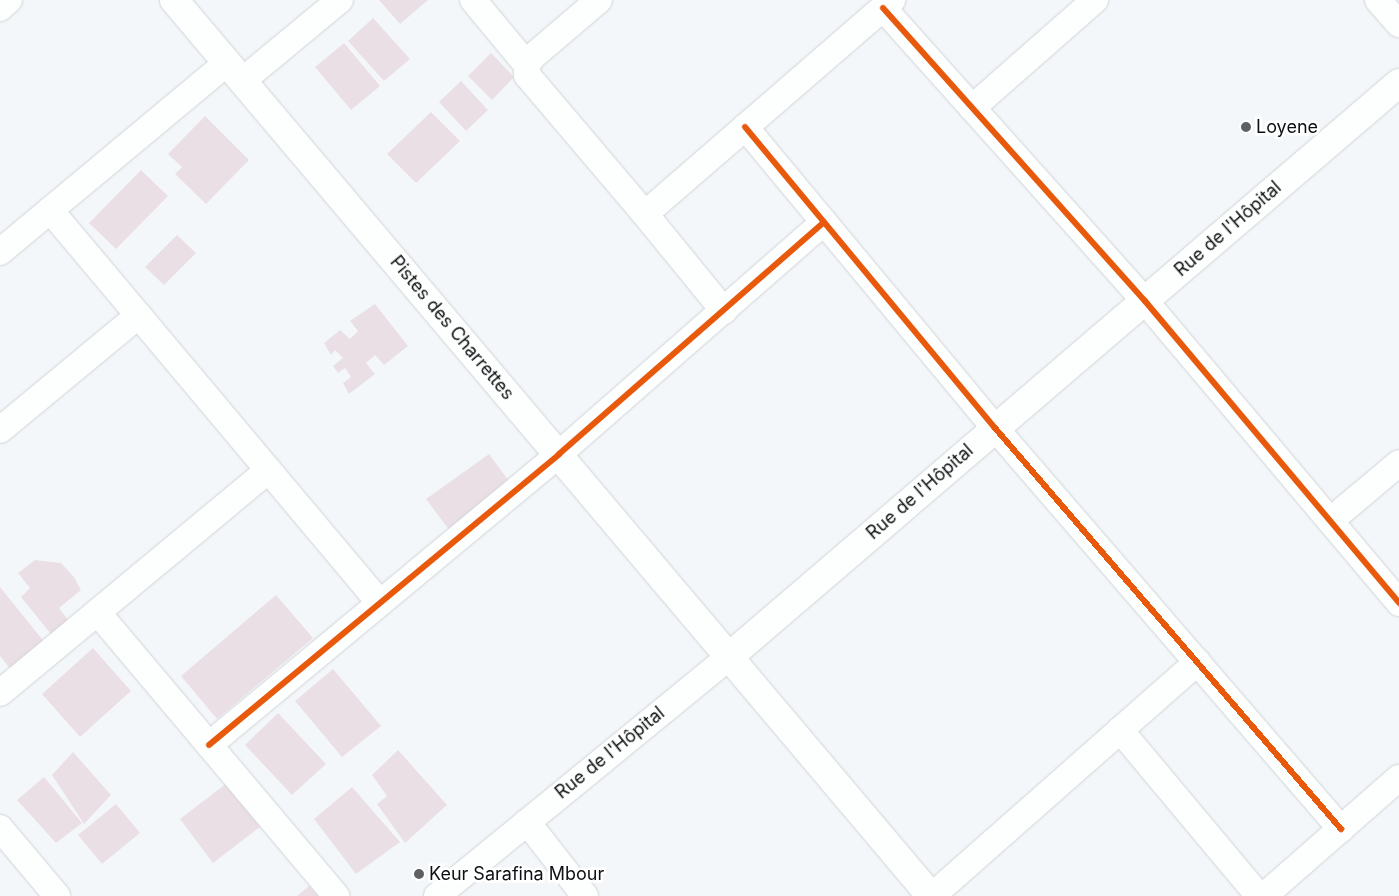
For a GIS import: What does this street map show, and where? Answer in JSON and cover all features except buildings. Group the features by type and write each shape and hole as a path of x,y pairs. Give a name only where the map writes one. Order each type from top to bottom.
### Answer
{"main road":[{"name":"Pistes des Charrettes","path":"174,0 932,896"},
{"name":"Rue de l'Hôpital","path":"730,656 1399,83"}],"street":[{"path":"0,8 10,0"},
{"path":"0,252 50,210 235,72 340,0"},
{"path":"473,0 527,65"},
{"path":"599,0 532,56 527,65 527,75 646,214 724,311"},
{"path":"972,108 1095,0"},
{"path":"1378,0 1399,24"},
{"path":"646,214 888,4 972,108 1145,301 1399,603"},
{"path":"745,127 995,428 1341,828"},
{"path":"50,210 380,603"},
{"path":"209,745 559,454 824,222"},
{"path":"0,430 139,315"},
{"path":"1330,521 1399,463"},
{"path":"0,694 269,470"},
{"path":"98,613 336,896"},
{"name":"Rue de l'Hôpital","path":"437,896 730,656"},
{"path":"932,896 1197,662"},
{"path":"1120,730 1259,896"},
{"path":"1264,896 1399,778"},
{"path":"527,822 585,896"},
{"path":"0,828 57,896"}],"cycle path":[{"path":"883,8 1145,301 1399,603"},
{"path":"745,127 995,428 1341,829"},
{"path":"209,745 559,454 824,222"}],"place":[{"name":"Loyene","path":"1246,127"},
{"name":"Keur Sarafina Mbour","path":"419,874"}]}
